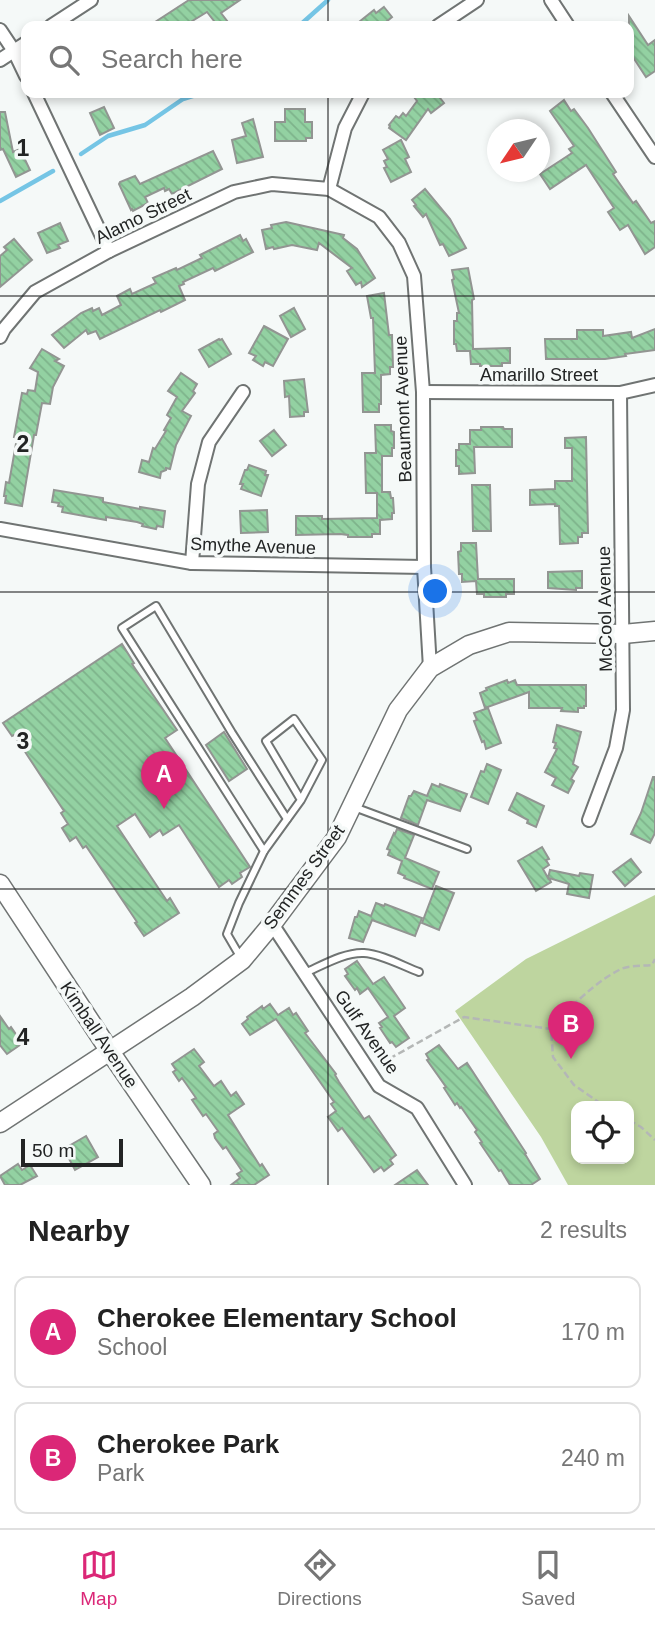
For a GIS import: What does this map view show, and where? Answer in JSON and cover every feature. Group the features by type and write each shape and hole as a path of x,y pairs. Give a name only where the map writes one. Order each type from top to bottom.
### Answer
{"main road":[{"name":"Semmes Street","path":"0,1123 192,997 242,960 337,837 398,710 430,667 469,645 509,632 623,635 655,631"},
{"name":"Kimball Avenue","path":"0,884 201,1185"}],"street":[{"path":"59,21 91,0"},
{"path":"446,21 477,0"},
{"path":"551,0 565,21"},
{"path":"0,30 21,66"},
{"path":"0,60 21,46"},
{"path":"36,98 110,251"},
{"path":"329,189 345,128 360,98"},
{"path":"615,98 655,157"},
{"name":"Alamo Street","path":"0,337 35,292 110,251 234,192 272,184 329,189"},
{"name":"Beaumont Avenue","path":"329,189 379,217 399,243 414,276 423,392 424,567 430,667"},
{"name":"Amarillo Street","path":"423,392 620,393 655,385"},
{"path":"192,563 198,484 209,442 243,392"},
{"name":"McCool Avenue","path":"589,820 616,748 623,710 620,393"},
{"name":"Smythe Avenue","path":"0,529 192,563 424,567"},
{"name":"Gulf Avenue","path":"272,924 379,1086 417,1108 465,1185"}],"lane":[{"path":"264,851 122,628 156,606 287,819"},
{"path":"242,960 227,934 239,903 264,851 301,800 322,760 294,719 265,741 301,800"},
{"path":"352,806 467,849"},
{"path":"305,973 331,961 364,953 419,972"}],"path":[{"path":"597,1101 574,1085 553,1057 551,1029 564,1013 590,990 621,968 652,965 655,959"},
{"path":"369,1070 464,1017 551,1029"},
{"path":"634,1123 655,1140"}],"green space":[{"path":"655,895 655,1185 568,1185 541,1137 455,1011 526,959"}],"building":[{"path":"189,0 240,0 221,13 227,21 214,21 207,12 192,21 157,21"},
{"path":"384,7 392,17 387,21 360,21 374,10 376,13"},
{"path":"634,24 648,45 655,40 655,71 646,77 634,59"},
{"path":"415,98 440,98 444,103 431,113 428,109 406,140 389,128 389,125 396,116 399,118 403,113 406,116 417,101"},
{"path":"564,100 571,111 574,109 633,203 636,201 651,223 655,221 655,247 645,254 628,225 620,230 608,212 614,208 586,165 550,189 545,182 550,182 550,167 572,153 569,149 574,146 550,111"},
{"path":"104,107 114,128 100,135 90,113"},
{"path":"285,109 305,109 305,122 312,122 312,138 306,138 306,141 275,141 275,122 285,122"},
{"path":"0,112 5,112 13,152 20,149 30,170 16,177 3,149 0,150"},
{"path":"253,119 263,157 237,163 232,140 246,136 242,123"},
{"path":"401,140 409,157 405,159 411,172 391,182 384,168 387,167 384,161 388,159 383,150"},
{"path":"213,151 222,169 172,194 169,189 165,191 164,188 145,197 148,203 131,210 120,182 135,176 140,184"},
{"path":"425,189 450,219 466,248 449,256 443,244 440,245 426,214 423,217 412,200"},
{"path":"286,222 344,235 343,238 357,249 375,278 362,287 361,282 356,285 347,271 352,268 319,243 317,250 292,245 266,249 262,230"},
{"path":"60,223 68,241 58,245 60,248 47,253 38,233"},
{"path":"240,235 243,241 246,239 253,252 215,271 213,268 183,282 184,284 179,286 185,300 100,339 96,331 88,334 86,330 64,348 52,335 92,308 93,311 99,308 102,315 121,305 117,296 130,289 132,294 156,283 153,278 202,258 200,255"},
{"path":"14,239 32,260 0,287 0,256 7,250 4,247"},
{"path":"468,268 474,299 473,349 510,348 510,363 502,363 502,366 471,364 470,351 457,351 454,344 454,321 457,321 459,313 452,270"},
{"path":"384,293 389,335 392,335 393,367 390,367 390,374 381,375 379,412 363,412 362,373 375,373 373,318 367,296"},
{"path":"294,308 305,329 291,337 280,316"},
{"path":"264,326 288,339 273,366 265,362 263,366 253,360 256,356 249,353"},
{"path":"655,329 655,350 605,359 546,359 545,339 577,339 577,330 603,330 603,336 631,332 632,338"},
{"path":"222,339 231,354 209,367 199,350"},
{"path":"42,349 59,359 55,361 64,366 53,387 50,404 42,403 22,506 5,503 6,482 9,483 22,393 35,391 38,372 30,368"},
{"path":"181,373 197,384 193,391 195,393 182,411 191,416 176,445 170,469 166,468 161,472 160,478 139,472 142,460 149,462 153,448 155,449 166,431 164,430 171,418 167,415 177,397 168,391"},
{"path":"304,379 308,412 304,412 304,416 290,417 289,396 285,397 284,381"},
{"path":"375,425 391,425 391,431 394,432 392,456 382,456 382,492 390,492 393,498 392,519 380,520 380,534 372,534 372,537 348,537 340,534 296,535 296,516 322,516 322,519 377,518 377,493 366,493 365,453 376,453"},
{"path":"481,427 512,429 512,447 474,447 475,473 459,474 456,450 459,450 459,444 470,444 470,430 481,430"},
{"path":"274,430 286,445 272,456 260,441"},
{"path":"586,437 588,533 582,533 582,537 578,537 578,543 560,544 559,506 530,505 530,490 555,489 555,481 572,481 572,448 565,448 565,438"},
{"path":"249,465 266,471 265,475 268,475 261,496 241,489 243,484 240,484"},
{"path":"472,485 490,485 491,531 473,531"},
{"path":"54,490 103,498 103,502 140,509 165,511 163,527 157,526 156,529 137,522 106,517 106,520 62,512 63,507 58,506 59,503 52,502"},
{"path":"267,510 268,532 241,533 240,511"},
{"path":"461,543 476,543 478,579 514,579 514,594 506,594 506,597 484,597 484,594 477,594 476,581 462,582 458,552 461,551"},
{"path":"582,571 582,588 548,588 548,572"},
{"path":"122,644 134,663 132,664 177,730 165,738 250,867 240,873 242,877 232,884 229,880 219,887 179,825 163,835 160,830 150,837 135,814 117,826 167,901 170,898 179,913 144,936 86,846 83,848 76,837 70,841 62,828 68,824 61,813 64,811 14,735 12,736 3,723"},
{"path":"507,680 508,683 515,680 517,685 586,685 586,706 578,708 578,712 561,711 562,708 529,708 529,692 485,708 480,693"},
{"path":"488,708 501,743 486,749 474,721 477,720 474,713"},
{"path":"557,725 581,732 573,764 578,767 571,779 574,781 568,793 552,785 556,778 545,772 557,749 554,748 556,743 553,742"},
{"path":"224,732 247,769 229,781 206,745"},
{"path":"487,764 501,770 488,804 471,797 481,771 484,772"},
{"path":"653,777 655,833 650,843 631,834"},
{"path":"432,784 439,787 440,784 467,794 460,811 427,800 418,825 401,818 409,796 414,791 427,796"},
{"path":"517,793 544,806 536,827 509,810"},
{"path":"397,829 414,835 405,858 439,872 432,889 398,873 402,861 388,855 390,850 387,849"},
{"path":"542,847 549,859 546,860 549,865 543,869 548,878 550,870 579,876 580,873 593,875 589,898 567,894 569,884 549,878 551,882 536,891 518,861"},
{"path":"631,859 641,872 625,886 613,872"},
{"path":"436,886 454,893 439,930 422,923"},
{"path":"376,903 422,918 415,936 372,920 363,942 349,938 359,911 371,916"},
{"path":"357,961 373,984 384,977 405,1008 394,1016 409,1038 396,1047 380,1028 382,1027 379,1023 388,1017 368,988 360,994 345,976 348,974 345,969"},
{"path":"270,1004 278,1015 289,1008 293,1015 296,1013 308,1031 305,1033 336,1074 364,1119 369,1116 396,1155 390,1160 393,1164 384,1171 381,1167 374,1172 342,1128 338,1131 328,1117 336,1111 331,1104 334,1102 276,1019 250,1035 242,1024 262,1006 263,1009"},
{"path":"0,1016 18,1037 16,1038 20,1045 7,1054 0,1045"},
{"path":"439,1045 458,1069 467,1063 540,1179 531,1185 510,1185 501,1170 499,1171 480,1143 482,1142 475,1132 477,1130 461,1107 457,1103 455,1105 427,1060 429,1059 426,1054"},
{"path":"194,1049 204,1062 199,1066 214,1086 221,1081 231,1096 236,1092 244,1104 228,1115 260,1166 262,1164 269,1175 254,1185 231,1185 240,1178 237,1174 242,1171 226,1147 223,1149 215,1138 214,1134 218,1131 192,1100 196,1098 182,1078 179,1081 173,1072 176,1070 172,1064"},
{"path":"86,1136 98,1157 75,1170 67,1155 71,1153 67,1147"},
{"path":"18,1164 22,1170 30,1165 37,1176 20,1185 5,1185 0,1176"},
{"path":"417,1170 428,1185 395,1185"}],"waterway":[{"path":"305,21 328,0"},
{"path":"81,154 108,136 145,125 186,98"},
{"path":"0,201 53,171"}],"place":[{"name":"Cherokee Elementary School","path":"164,809"},
{"name":"Cherokee Park","path":"571,1059"}]}
